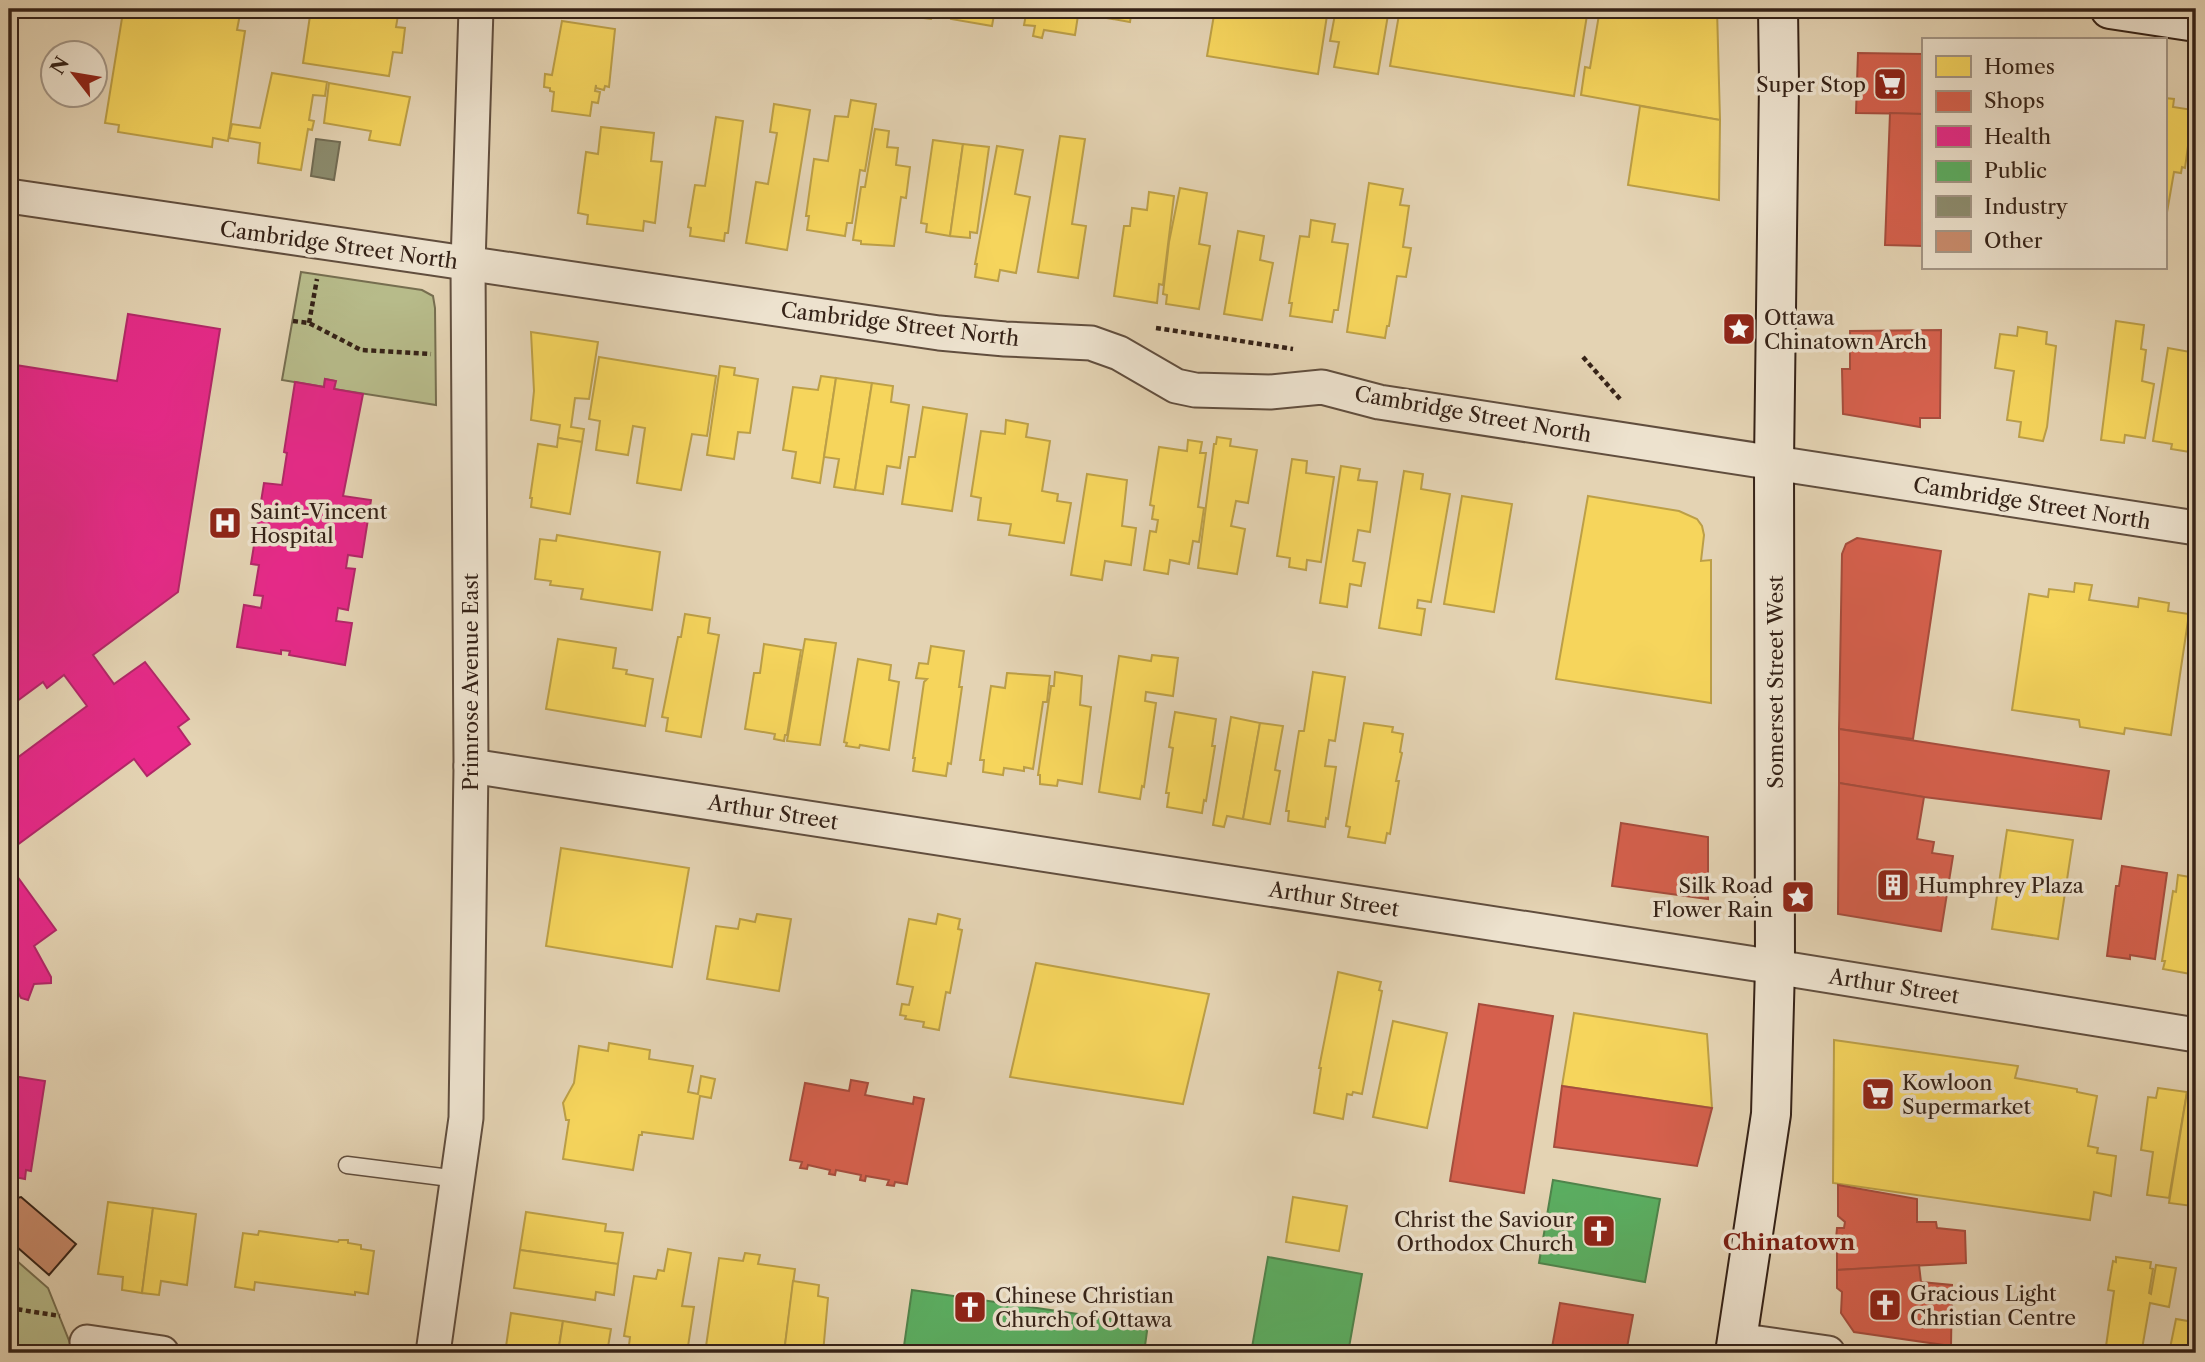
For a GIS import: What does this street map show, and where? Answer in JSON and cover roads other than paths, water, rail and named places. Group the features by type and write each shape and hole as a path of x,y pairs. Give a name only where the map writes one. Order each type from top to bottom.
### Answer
{"main road":[{"name":"Somerset Street West","path":"1736,1346 1769,1128 1775,967 1774,462 1778,9"},
{"path":"2110,9 2196,22"}],"street":[{"name":"Primrose Avenue East","path":"433,1353 466,1118 471,766 468,264 476,9"},
{"name":"Cambridge Street North","path":"9,196 939,333 1091,343 1119,353 1176,386 1195,390 1270,392 1322,387 1379,402 2196,528"},
{"name":"Arthur Street","path":"471,766 1775,967 2196,1035"},
{"path":"87,1342 162,1353"},
{"path":"1736,1346 1828,1353"}],"lane":[{"path":"346,1165 458,1179"}],"place":[{"name":"Super Stop","path":"1890,84"},
{"name":"Ottawa Chinatown Arch","path":"1739,329"},
{"name":"Saint-Vincent Hospital","path":"225,523"},
{"name":"Humphrey Plaza","path":"1893,885"},
{"name":"Silk Road Flower Rain","path":"1798,897"},
{"name":"Kowloon Supermarket","path":"1878,1094"},
{"name":"Christ the Saviour Orthodox Church","path":"1599,1231"},
{"name":"Gracious Light Christian Centre","path":"1885,1305"},
{"name":"Chinese Christian Church of Ottawa","path":"970,1307"}],"district":[{"name":"Chinatown","path":"1789,1242"}]}
